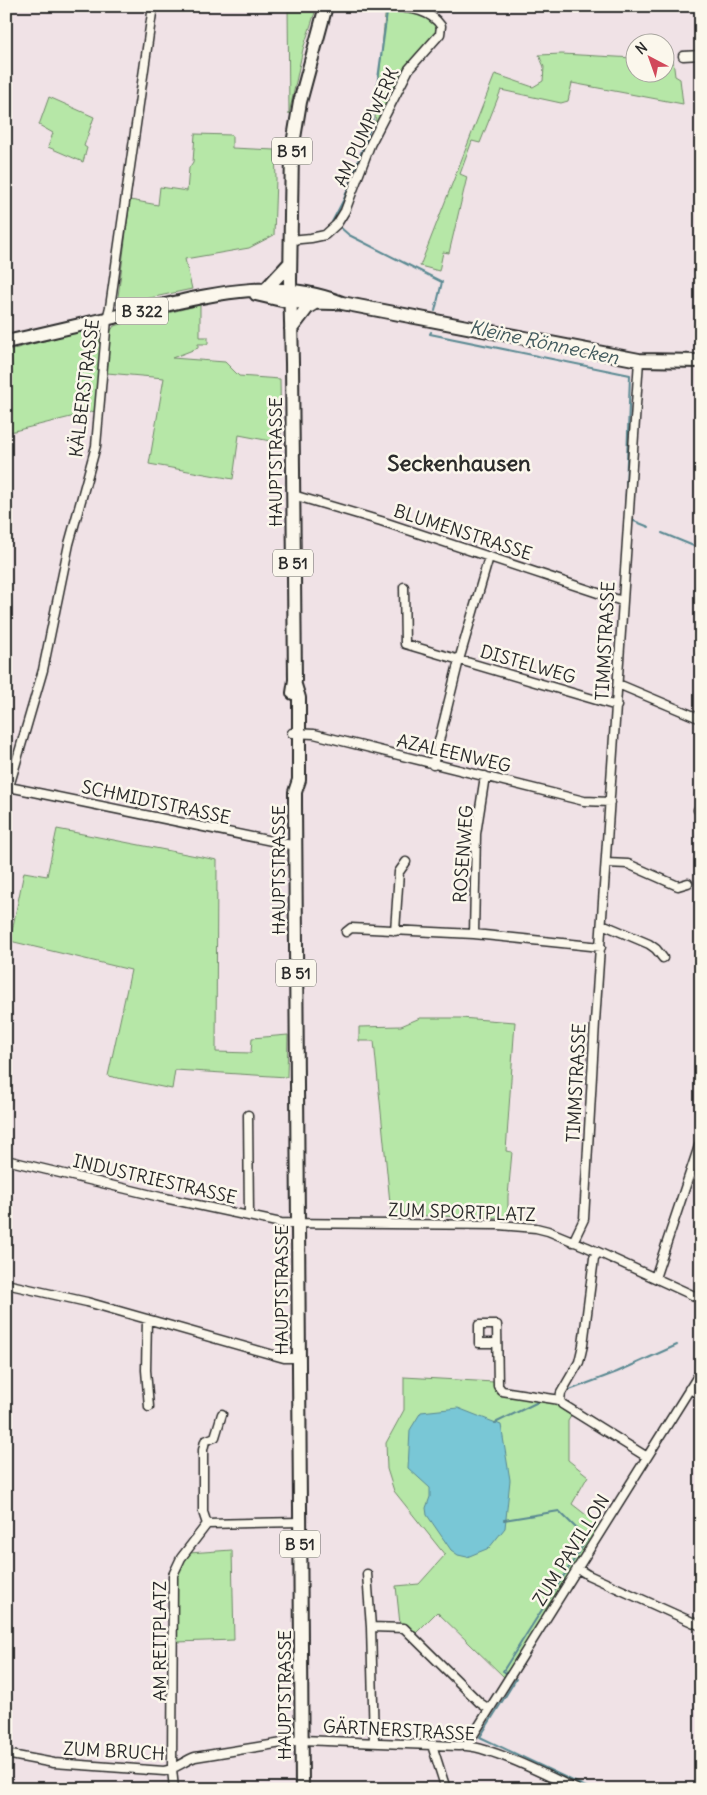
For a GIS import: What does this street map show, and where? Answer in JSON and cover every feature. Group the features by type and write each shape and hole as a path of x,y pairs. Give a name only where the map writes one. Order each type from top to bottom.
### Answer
{"main road":[{"name":"B 51","path":"291,329 290,240 294,133 306,77 326,6"},
{"path":"266,288 290,263"},
{"name":"B 322","path":"6,342 213,294 266,288 290,289 322,295 342,302 639,360 701,361"},
{"name":"B 322","path":"249,291 290,302 342,302"},
{"path":"291,329 307,308 315,303"},
{"name":"HAUPTSTRASSE","path":"291,329 295,685 291,697 295,733 292,780 295,792 296,846 302,1789"}],"street":[{"name":"KÄLBERSTRASSE","path":"6,797 43,670 69,544 96,446 107,319 153,6"},
{"name":"AM PUMPWERK","path":"290,240 325,235 337,224 345,211 370,145 409,69 440,34 441,26 427,13 405,7 390,6"},
{"path":"683,56 701,55"},
{"name":"TIMMSTRASSE","path":"573,1242 584,1219 594,1032 639,360"},
{"name":"BLUMENSTRASSE","path":"293,495 381,521 622,600"},
{"name":"DISTELWEG","path":"434,764 459,660 489,557"},
{"name":"DISTELWEG","path":"404,587 405,644 617,706"},
{"path":"618,684 701,719"},
{"name":"AZALEENWEG","path":"295,733 314,734 584,801 610,802"},
{"name":"ROSENWEG","path":"474,934 476,834 485,776"},
{"name":"SCHMIDTSTRASSE","path":"9,787 296,846"},
{"path":"396,931 399,872 406,862"},
{"path":"606,863 628,864 678,886 688,883"},
{"path":"602,924 649,944 663,958"},
{"path":"346,932 351,928 474,934 601,948"},
{"path":"248,1115 249,1216"},
{"path":"655,1278 701,1140"},
{"name":"INDUSTRIESTRASSE","path":"6,1160 116,1187 281,1223 298,1224"},
{"name":"ZUM SPORTPLATZ","path":"298,1224 517,1225 548,1231 701,1299"},
{"path":"598,1252 594,1258 583,1345 579,1362 561,1392 560,1400 562,1404 646,1457"},
{"path":"6,1284 87,1302 284,1358 299,1358"},
{"path":"147,1319 146,1370 149,1407"},
{"path":"497,1343 498,1386 502,1391 560,1400"},
{"name":"ZUM PAVILLON","path":"467,1745 701,1371"},
{"path":"689,1389 701,1395"},
{"path":"222,1414 216,1437 205,1441 203,1450 203,1512 207,1524 300,1522"},
{"name":"AM REITPLATZ","path":"174,1789 172,1769 173,1575 181,1558 207,1524"},
{"path":"577,1568 701,1626"},
{"path":"366,1574 371,1627 374,1742"},
{"path":"371,1627 404,1628 480,1703 489,1709"},
{"name":"GÄRTNERSTRASSE","path":"301,1740 467,1745 488,1751 576,1789"},
{"name":"ZUM BRUCH","path":"11,1755 54,1763 164,1772 195,1757 301,1740"},
{"path":"432,1745 446,1789"}],"green space":[{"path":"288,6 317,6 303,49 289,114"},
{"path":"386,6 413,6 429,11 445,23 426,43 392,90 374,131"},
{"path":"562,54 624,57 624,82 674,82 674,68 675,76 680,79 683,104 572,83 568,101 561,103 501,90 480,143 472,141 460,174 467,177 449,253 443,252 439,271 420,266 495,74 533,87 543,81 544,67 539,55"},
{"path":"49,97 94,117 84,146 87,148 83,162 48,147 53,133 39,125"},
{"path":"195,134 232,135 232,148 275,150 274,235 249,248 185,259 192,289 117,305 130,200 158,205 160,187 187,191 189,168 193,162"},
{"path":"200,305 200,337 208,337 208,344 198,344 198,348 172,358 225,362 239,376 280,379 281,443 239,435 233,479 149,464 164,378 107,373 110,332 114,326"},
{"path":"97,327 101,328 102,334 95,411 6,433 6,351"},
{"path":"57,829 217,860 216,1052 251,1053 252,1038 288,1035 287,1077 175,1070 172,1089 108,1076 131,970 10,941 24,872 47,876"},
{"path":"420,1018 460,1018 515,1022 506,1151 512,1152 508,1218 395,1215 395,1212 391,1213 374,1041 359,1041 359,1027 401,1026"},
{"path":"404,1377 494,1382 495,1391 506,1395 550,1401 571,1416 568,1421 568,1460 588,1476 572,1504 599,1525 504,1677 437,1612 416,1633 407,1624 400,1624 396,1586 419,1584 445,1555 394,1491 387,1469 386,1443 404,1410"},
{"path":"232,1550 234,1640 177,1642 176,1573 181,1562 189,1553"}],"water":[{"path":"458,1408 501,1425 510,1480 505,1528 489,1548 467,1557 458,1555 451,1550 427,1515 426,1508 430,1497 430,1488 408,1468 410,1430 421,1412"}],"waterway":[{"name":"Kleine Rönnecken","path":"332,222 344,199 372,123 387,13 365,6"},
{"name":"Kleine Rönnecken","path":"341,228 349,235 442,282 435,311"},
{"name":"Kleine Rönnecken","path":"431,332 430,334 630,375 625,517"},
{"path":"634,521 649,527"},
{"name":"Kleine Rönnecken","path":"662,533 701,549"},
{"name":"Kleine Rönnecken","path":"567,1391 617,1372 677,1345"},
{"name":"Kleine Rönnecken","path":"495,1423 538,1402"},
{"name":"Kleine Rönnecken","path":"504,1520 559,1511 587,1539 503,1671 506,1673"},
{"name":"Kleine Rönnecken","path":"516,1679 480,1737 590,1789"}],"district":[{"name":"Seckenhausen","path":"459,463"}]}
